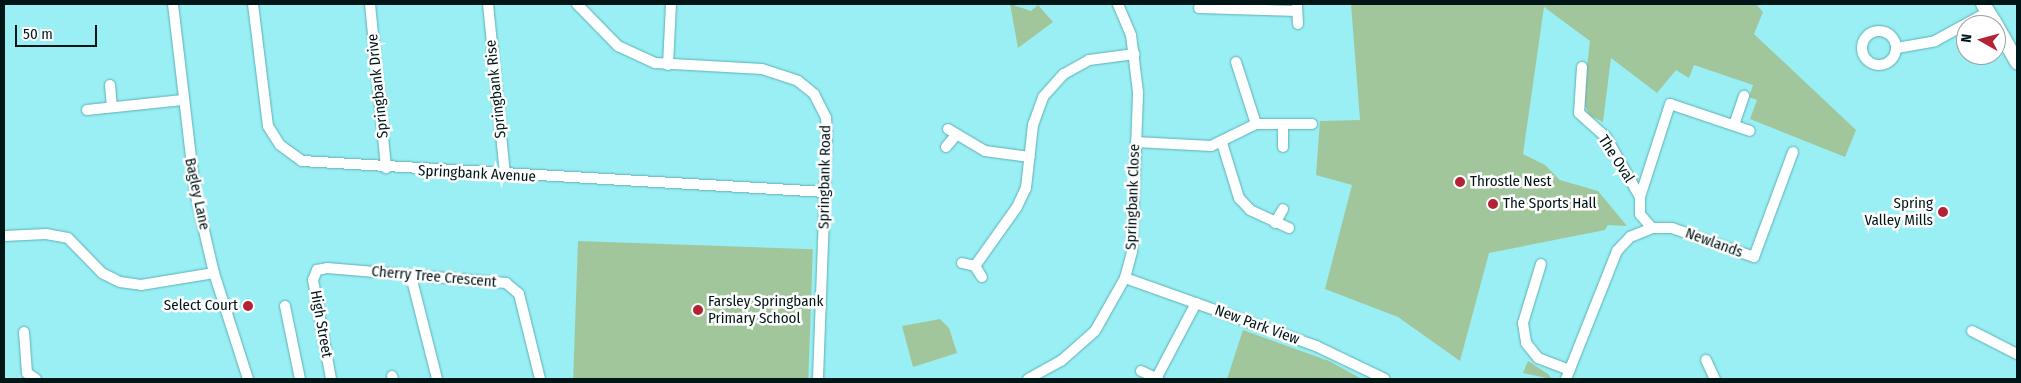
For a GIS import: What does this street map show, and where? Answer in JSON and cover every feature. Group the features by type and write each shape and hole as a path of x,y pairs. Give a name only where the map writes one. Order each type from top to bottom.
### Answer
{"main road":[{"path":"2006,43 2017,62"}],"street":[{"name":"Bagley Lane","path":"173,4 182,100 195,192 214,273 248,379"},
{"name":"Springbank Avenue","path":"253,4 264,106 268,126 280,145 310,163 825,192"},
{"name":"Springbank Drive","path":"370,4 386,168"},
{"name":"Springbank Rise","path":"488,4 505,175"},
{"name":"Springbank Road","path":"576,4 618,46 668,64 762,69 798,81 814,94 826,118 818,379"},
{"path":"668,64 671,4"},
{"name":"Springbank Close","path":"1028,379 1061,360 1095,331 1125,278 1132,251 1136,142 1135,54 1118,4"},
{"path":"1200,8 1297,7 1298,24"},
{"path":"1897,48 1935,41 1986,8"},
{"path":"975,266 1017,207 1026,188 1033,124 1043,97 1064,74 1089,60 1135,54"},
{"path":"1236,62 1256,124"},
{"name":"The Oval","path":"1582,67 1579,113 1606,137 1640,197"},
{"path":"110,85 112,107"},
{"path":"1734,125 1744,96"},
{"path":"87,110 182,100"},
{"path":"1652,228 1640,214 1640,197 1670,104 1750,131"},
{"path":"1136,142 1211,146 1222,143 1256,124 1312,124"},
{"path":"1283,124 1283,147"},
{"path":"946,147 952,132 985,152 1030,157"},
{"path":"1222,143 1239,198 1275,222 1289,228"},
{"name":"Newlands","path":"1568,374 1617,251 1630,237 1652,228 1690,232 1754,258 1793,152"},
{"path":"1275,222 1283,209"},
{"path":"4,236 46,234 68,238 102,273 120,282 141,285 214,273"},
{"path":"962,263 975,266 982,277"},
{"path":"1541,264 1523,323 1526,343 1538,358 1568,374"},
{"name":"Cherry Tree Crescent","path":"316,270 506,283 515,288 540,379"},
{"name":"High Street","path":"316,270 312,280 332,379"},
{"path":"411,276 437,379"},
{"name":"New Park View","path":"1125,278 1316,346 1385,379"},
{"path":"1141,371 1157,379 1196,303"},
{"path":"285,306 300,379"},
{"path":"1972,331 2017,354"},
{"path":"24,332 27,373 36,379"},
{"path":"1706,360 1715,379"}],"green space":[{"path":"1010,4 1031,11 1038,5 1053,22 1018,48"},
{"name":"Throstle Nest","path":"1351,4 1756,4 1763,12 1754,34 1856,130 1845,157 1750,119 1757,100 1749,97 1753,85 1694,65 1689,78 1676,70 1657,93 1611,58 1603,122 1589,115 1583,101 1590,41 1544,7 1523,154 1545,165 1560,180 1598,191 1627,226 1608,225 1605,230 1489,253 1460,361 1398,317 1325,289 1352,185 1316,175 1320,121 1360,120"},
{"name":"Farsley Springbank Primary School","path":"578,241 813,249 808,379 573,379"},
{"path":"940,319 949,328 957,353 913,367 902,326"},
{"path":"1243,330 1329,361 1362,379 1227,379"},
{"path":"1528,361 1548,374 1552,379 1523,373"}],"place":[{"name":"Throstle Nest","path":"1460,182"},
{"name":"The Sports Hall","path":"1493,204"},
{"name":"Spring Valley Mills","path":"1943,212"},
{"name":"Select Court","path":"248,306"},
{"name":"Farsley Springbank Primary School","path":"698,310"}]}
